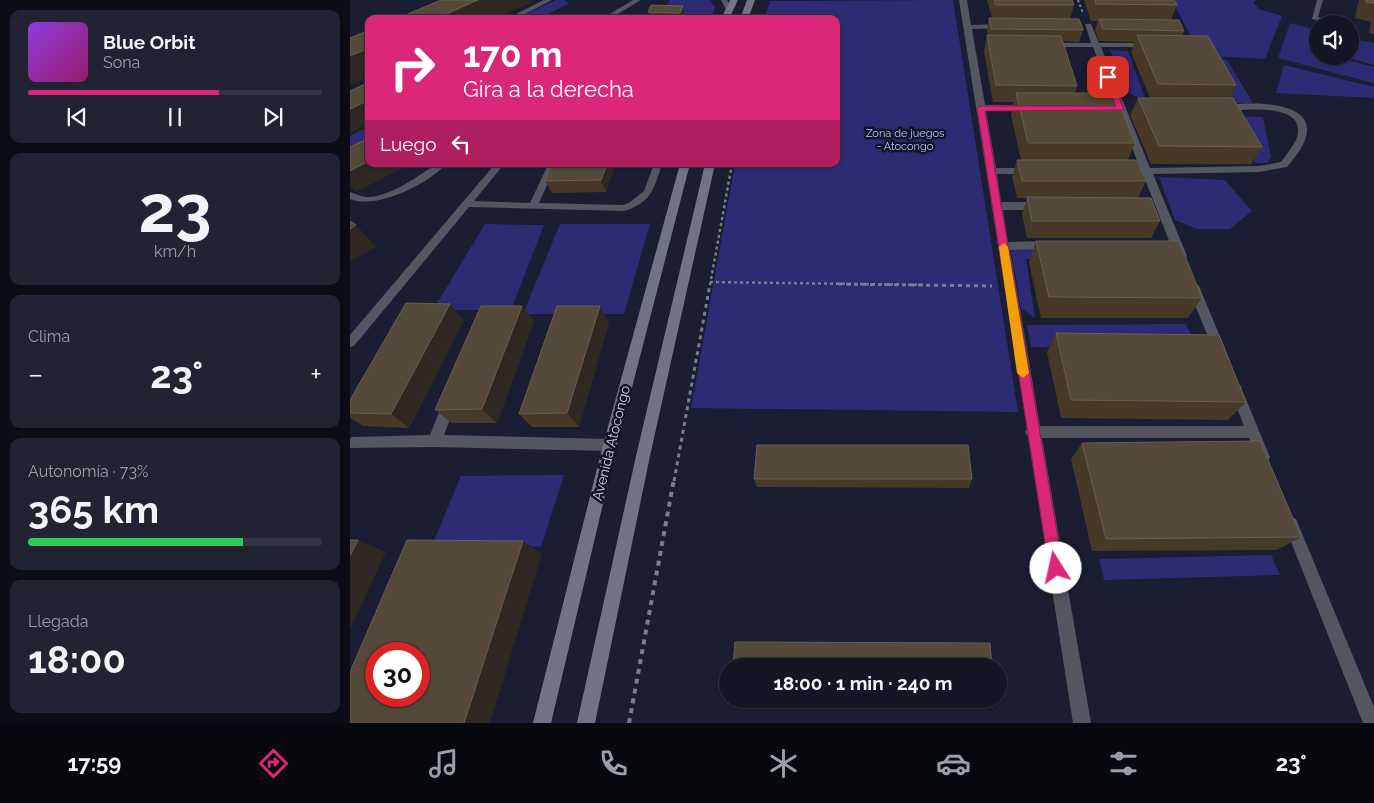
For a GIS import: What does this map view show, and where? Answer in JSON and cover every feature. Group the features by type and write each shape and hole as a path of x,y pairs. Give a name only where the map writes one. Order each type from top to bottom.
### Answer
{"main road":[{"path":"726,15 734,0"},
{"path":"745,15 751,0"},
{"name":"Avenida Atocongo","path":"542,723 610,445 684,167"},
{"path":"586,723 643,456 709,167"}],"street":[{"path":"963,0 967,27 975,46 981,108 1032,432 1082,723"},
{"path":"967,27 1013,26"},
{"path":"1088,26 1147,171 1156,205 1171,243 1224,360"},
{"path":"1038,46 1158,45"},
{"path":"981,108 1041,108"},
{"path":"1127,171 1274,168 1284,165 1302,136 1300,123 1294,114 1285,108 1210,108"},
{"path":"992,171 1040,171"},
{"path":"997,206 1055,206"},
{"path":"1003,246 1061,245"},
{"path":"1231,378 1268,468"},
{"path":"435,441 455,390"},
{"path":"1032,432 1253,432"},
{"path":"353,443 435,441 610,445"},
{"path":"1286,514 1372,723"}],"lane":[{"path":"517,15 549,0"},
{"path":"611,15 638,0"},
{"path":"724,0 728,10"},
{"path":"1315,15 1320,0"},
{"path":"350,195 356,199 370,201 388,196 437,167"},
{"path":"350,343 497,167"},
{"path":"533,206 551,167"},
{"path":"466,204 624,208 633,205 647,196 657,167"}],"path":[{"path":"629,723 731,167"},
{"path":"710,282 1010,286"}],"green space":[{"path":"556,0 565,0 569,4 546,15 524,15"},
{"path":"670,0 710,0 715,8 712,15 662,15"},
{"name":"Zona de juegos - Atocongo","path":"953,0 1018,412 691,408 734,167 840,167 840,15 765,15 770,1"},
{"path":"1172,0 1256,0 1254,3 1259,9 1282,16 1265,59 1214,56 1198,50"},
{"path":"1290,23 1309,28 1309,65 1359,65 1359,63 1374,67 1374,83 1278,58"},
{"path":"1359,40 1374,43 1374,65 1359,61"},
{"path":"1110,50 1128,51 1146,101 1129,93"},
{"path":"1208,58 1227,60 1253,103 1229,103"},
{"path":"1284,65 1374,87 1374,98 1276,93"},
{"path":"1227,116 1263,117 1271,157 1267,163 1255,163"},
{"path":"365,128 365,152 350,159 350,136"},
{"path":"1159,177 1225,180 1252,211 1230,229 1197,229 1175,220"},
{"path":"485,224 544,225 511,310 433,310"},
{"path":"560,224 650,224 624,314 523,314"},
{"path":"1161,245 1164,257 1026,259 1035,318 1021,308 1011,250"},
{"path":"1186,324 1196,348 1031,347 1027,325"},
{"path":"564,475 541,547 433,543 461,476"},
{"path":"1271,555 1280,575 1104,580 1099,559"}],"building":[{"path":"441,0 478,0 444,15 405,15"},
{"path":"994,0 1072,0 1074,5 996,5"},
{"path":"1095,0 1174,0 1177,5 1096,4"},
{"path":"1366,0 1374,0 1374,3 1366,2"},
{"path":"651,5 683,6 680,13 648,12"},
{"path":"989,18 1079,19 1083,30 991,29"},
{"path":"1099,19 1179,20 1184,31 1103,29"},
{"path":"365,32 365,50 350,56 350,38"},
{"path":"987,35 1061,36 1077,86 996,85"},
{"path":"1137,35 1208,36 1236,85 1158,84"},
{"path":"365,84 365,102 350,109 350,91"},
{"path":"1016,93 1115,93 1135,143 1028,143"},
{"path":"1138,98 1233,98 1262,147 1159,146"},
{"path":"365,140 365,163 350,171 350,147"},
{"path":"1017,160 1137,160 1146,181 1022,181"},
{"path":"551,167 606,167 601,180 545,181"},
{"path":"1027,197 1151,198 1160,221 1032,221"},
{"path":"350,221 356,225 350,229"},
{"path":"1036,241 1179,241 1202,298 1049,297"},
{"path":"406,303 450,304 391,414 350,413 350,400"},
{"path":"481,306 522,306 482,409 435,410"},
{"path":"557,306 600,306 567,413 519,414"},
{"path":"1056,333 1219,335 1246,402 1071,400"},
{"path":"1260,441 1301,537 1106,539 1082,443"},
{"path":"757,445 968,445 972,479 754,479"},
{"path":"350,540 358,540 350,556"},
{"path":"407,540 523,541 464,723 350,723 350,672"},
{"path":"735,642 990,643 991,658 734,658"}],"slow traffic":[{"path":"1004,247 1023,373"}],"route":[{"path":"1056,568 1032,432 981,108 1121,108 1108,77"}]}
